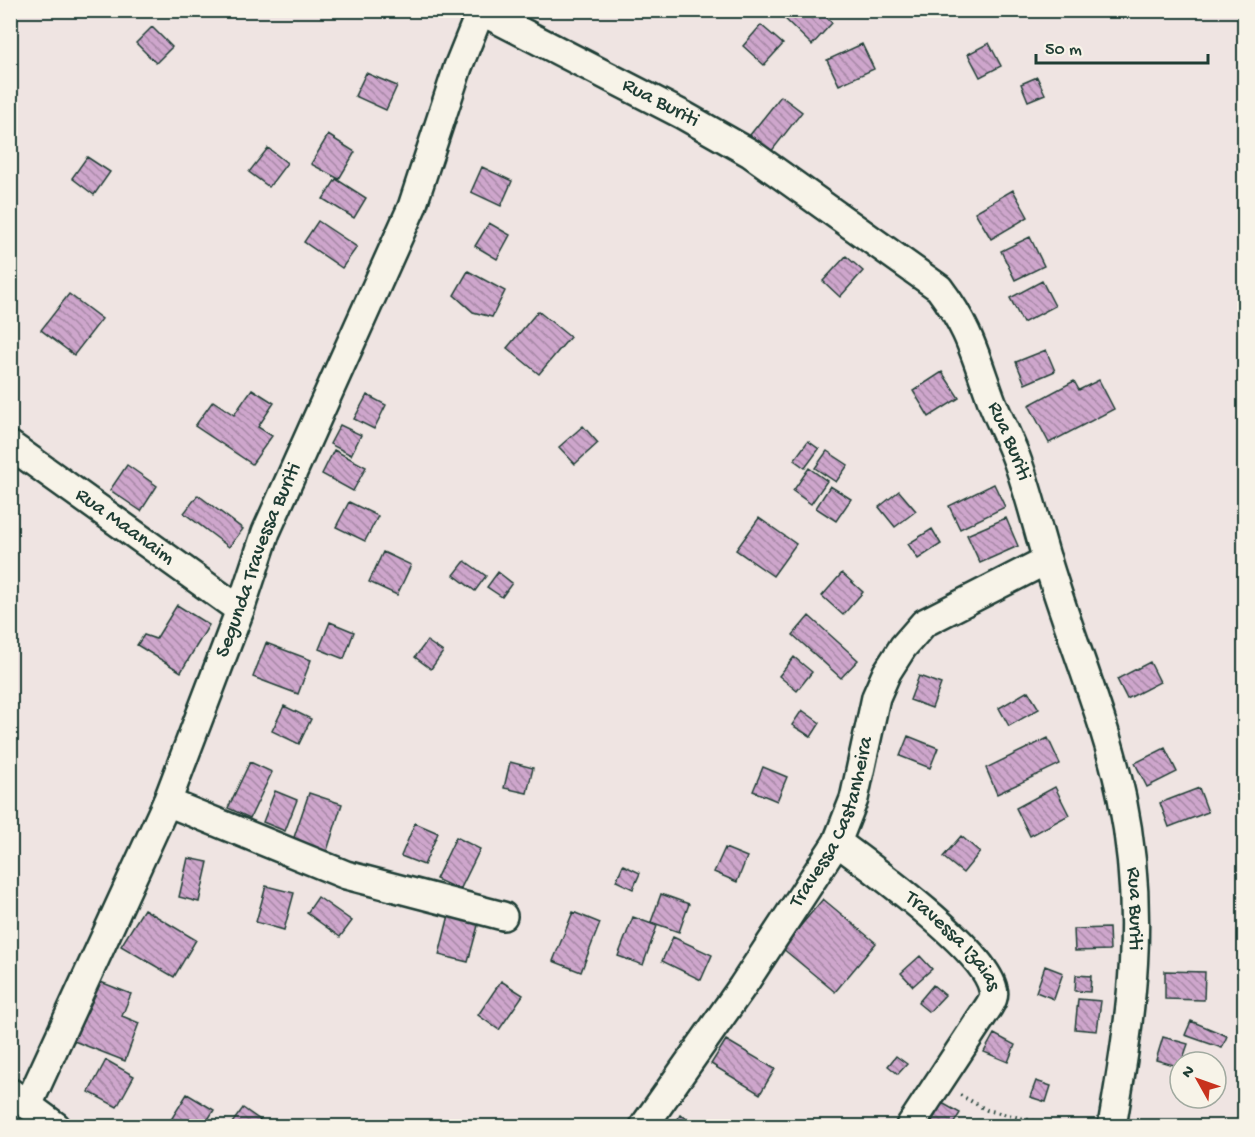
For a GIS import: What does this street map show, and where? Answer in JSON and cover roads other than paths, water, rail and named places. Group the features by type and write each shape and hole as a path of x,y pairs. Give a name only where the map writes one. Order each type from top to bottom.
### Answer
{"street":[{"name":"Rua Buriti","path":"480,11 683,115 750,153 939,288 959,314 976,351 992,402 1025,483 1047,560 1107,742 1122,798 1131,857 1137,945 1128,1033 1112,1126"},
{"name":"Segunda Travessa Buriti","path":"19,1099 167,802 240,610 266,532 412,207 458,67 480,11"},
{"name":"Rua Maanaim","path":"10,445 240,610"},
{"name":"Travessa Castanheira","path":"645,1126 742,987 837,842 855,799 879,690 892,663 913,633 937,616 1047,560"},
{"path":"167,802 346,875 503,916"},
{"name":"Travessa Izaias","path":"837,842 898,887 955,937 986,972 992,985 993,998 989,1006 910,1126"},
{"path":"19,1099 56,1126"}]}
